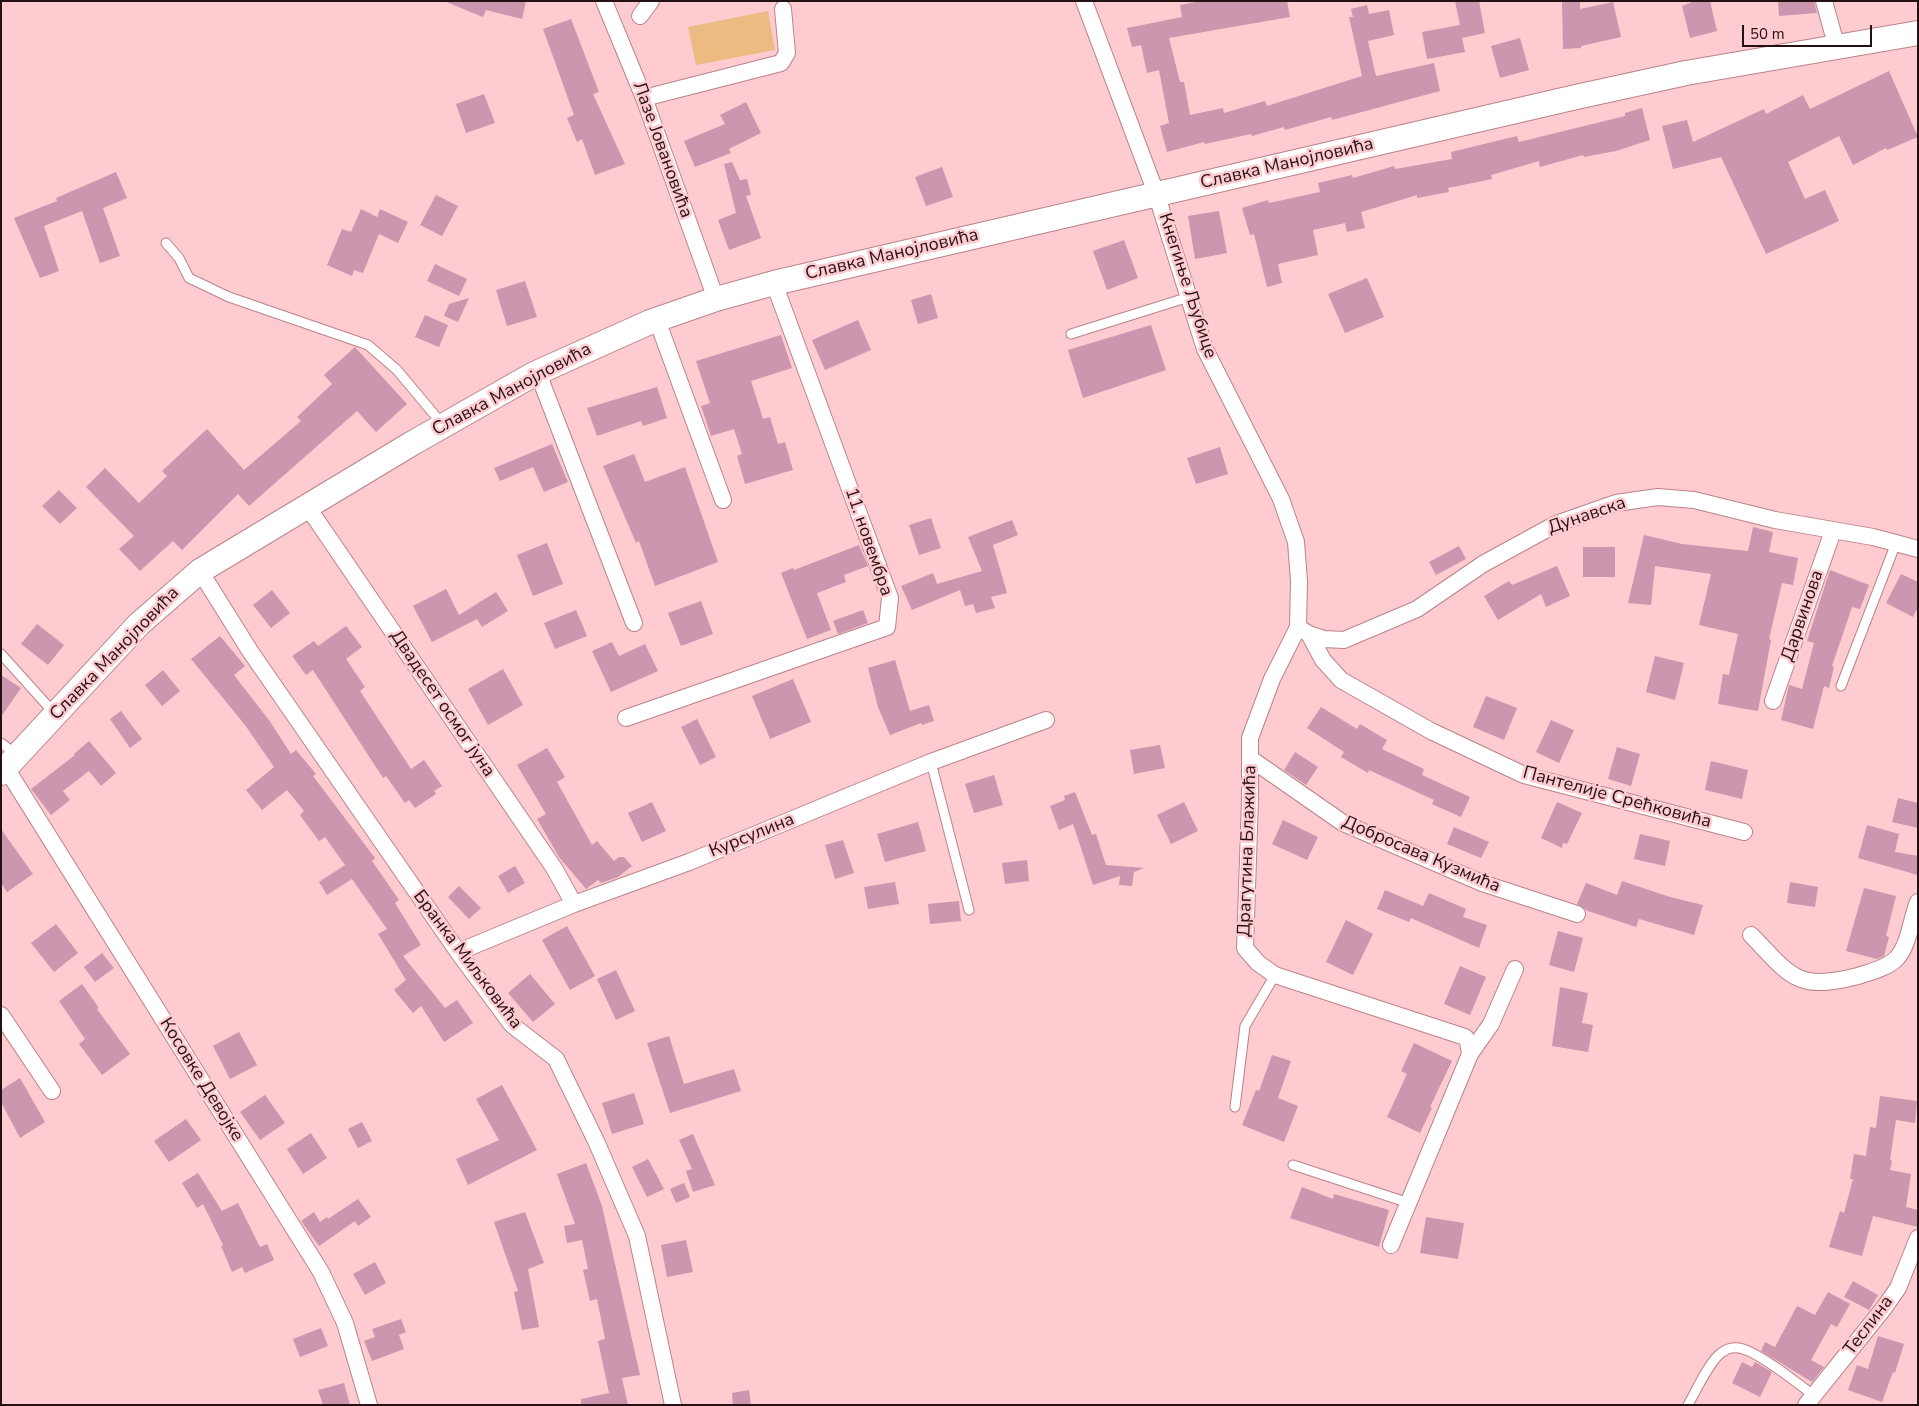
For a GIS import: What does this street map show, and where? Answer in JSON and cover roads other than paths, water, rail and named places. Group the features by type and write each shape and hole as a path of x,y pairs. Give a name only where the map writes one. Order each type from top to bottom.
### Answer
{"main road":[{"name":"Славка Манојловића","path":"6,760 55,714 139,624 200,571 444,425 538,372 588,348 657,320 716,299 774,283 1156,193 1247,174 1660,78 1918,33"}],"street":[{"name":"Лазе Јовановића","path":"604,1 644,98 716,299"},
{"path":"640,16 651,1"},
{"name":"Кнегиње Љубице","path":"1084,1 1156,193 1205,349 1281,499 1296,542 1304,631"},
{"path":"1824,1 1837,48"},
{"path":"644,98 781,63 787,53 783,9"},
{"name":"11. новембра","path":"626,718 887,628 890,598 774,283"},
{"path":"657,320 723,500"},
{"path":"538,372 634,623"},
{"name":"Дунавска","path":"1304,631 1324,639 1344,640 1417,609 1483,564 1556,524 1616,503 1658,497 1694,500 1918,549"},
{"name":"Двадесет осмог јуна","path":"308,506 548,860 574,904"},
{"name":"Дарвинова","path":"1773,701 1833,531"},
{"name":"Бранка Миљковића","path":"200,571 250,651 458,952 512,1024 556,1059 596,1141 637,1236 673,1405"},
{"name":"Драгутина Блажића","path":"1304,631 1272,679 1250,738 1245,948 1258,963 1275,975 1465,1037 1470,1054"},
{"name":"Пантелије Срећковића","path":"1304,631 1323,660 1341,680 1431,731 1524,775 1744,832"},
{"name":"Курсулина","path":"458,952 574,904 689,862 931,762 1046,720"},
{"name":"Добросава Кузмића","path":"1250,759 1342,823 1482,883 1577,914"},
{"name":"Косовке Девојке","path":"6,760 321,1272 345,1323 369,1405"},
{"path":"1751,935 1774,962 1789,974 1806,981 1830,983 1873,971 1896,959 1903,948 1918,902"},
{"path":"1391,1245 1470,1054 1491,1024 1515,969"},
{"path":"1,1016 52,1091"},
{"name":"Теслина","path":"1810,1400 1831,1376 1893,1294 1909,1263 1918,1238"}],"lane":[{"path":"166,243 179,258 189,278 230,297 368,345 397,370 444,425"},
{"path":"1071,334 1189,297"},
{"path":"1841,686 1896,543"},
{"path":"1,654 55,714"},
{"path":"931,762 969,910"},
{"path":"1235,1107 1245,1026 1275,975"},
{"path":"1293,1165 1408,1203"},
{"path":"1688,1405 1717,1356 1725,1350 1737,1348 1749,1352 1796,1381 1810,1400"}]}
